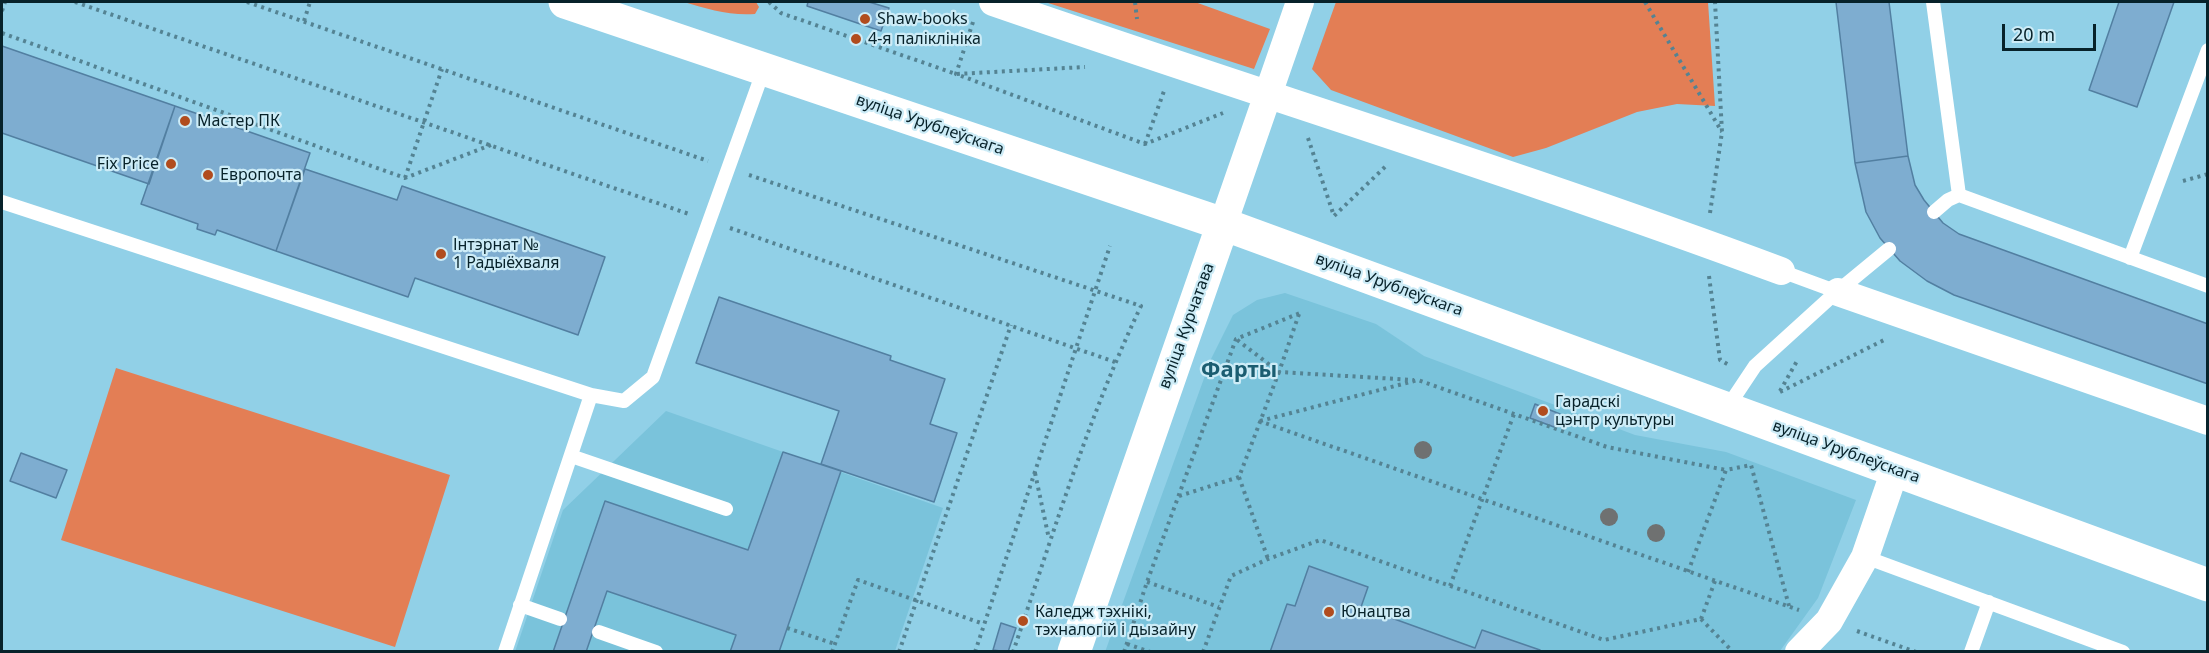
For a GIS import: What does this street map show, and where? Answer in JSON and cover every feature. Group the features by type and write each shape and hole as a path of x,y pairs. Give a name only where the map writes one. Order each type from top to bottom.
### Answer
{"main road":[{"name":"вуліца Урублеўскага","path":"565,2 1223,225 2208,585"},
{"name":"вуліца Курчатава","path":"1074,651 1223,225"}],"street":[{"name":"вуліца Курчатава","path":"1223,225 1300,2"},
{"path":"985,7 1173,63 1412,141 1705,243 1777,264"},
{"path":"1838,292 2208,421"},
{"path":"1800,651 1829,621 1865,557 1895,470"}],"lane":[{"path":"1933,2 1959,195"},
{"path":"2130,258 2208,50"},
{"path":"2,202 591,395 624,401 653,377 764,69"},
{"path":"1934,212 1948,200 1959,195 2208,286"},
{"path":"1726,409 1755,366 1889,249"},
{"path":"1777,264 1838,292"},
{"path":"505,651 591,395"},
{"path":"571,456 726,509"},
{"path":"1865,557 1989,602 2092,646 2123,651"},
{"path":"1971,651 1989,602"},
{"path":"520,605 560,619"},
{"path":"599,632 656,651"}],"path":[{"path":"2,11 5,2"},
{"path":"75,2 1115,362"},
{"path":"247,2 728,168 1141,306 1115,362 1050,540 1013,651"},
{"path":"304,21 310,2"},
{"path":"769,2 781,13 956,74 1145,144 1269,95"},
{"path":"1645,2 1722,132"},
{"path":"1715,2 1722,132 1705,243 1720,360"},
{"path":"956,74 985,7"},
{"path":"2,33 405,178 491,145"},
{"path":"1145,144 1173,63"},
{"path":"956,74 1093,67"},
{"path":"405,178 442,69"},
{"path":"1296,103 1334,216 1412,141"},
{"path":"975,651 1110,246"},
{"path":"1124,651 1236,339 1300,313 1239,477 1268,559"},
{"path":"899,651 1011,325"},
{"path":"1780,392 1884,340 1934,325"},
{"path":"1236,339 1279,372 1418,380 1607,447 1726,470 1751,465 1789,607"},
{"path":"1259,421 1418,380"},
{"path":"1450,586 1514,414"},
{"path":"1259,421 1916,651"},
{"path":"1688,572 1726,470"},
{"path":"1035,471 1050,540"},
{"path":"1178,496 1239,477"},
{"path":"1203,651 1231,576 1268,559 1320,540 1604,640 1701,619"},
{"path":"832,651 858,579 984,624"},
{"path":"1701,619 1715,581"},
{"path":"1147,582 1220,607"},
{"path":"1701,619 1733,651"},
{"path":"787,628 835,644"},
{"path":"1126,644 1150,651"}],"shaded area":[{"path":"684,2 756,2 759,7 755,14 737,14"},
{"path":"1045,2 1195,2 1270,29 1254,69"},
{"path":"1336,2 1708,2 1715,106 1677,104 1637,112 1546,148 1513,157 1331,90 1312,69"},
{"path":"1285,293 1376,324 1424,356 1635,435 1726,452 1856,500 1818,598 1780,651 1105,652 1211,359 1233,315 1257,300"},
{"path":"116,368 450,475 395,647 61,540"},
{"path":"666,411 943,508 895,651 515,652 563,510"}],"building":[{"name":"Shaw-books","path":"808,2 869,2 889,8 881,31 807,6"},
{"path":"1836,2 1889,2 1908,156 1855,163"},
{"path":"2119,2 2174,2 2137,107 2089,90"},
{"path":"2,46 175,106 149,184 2,133"},
{"path":"175,106 310,153 276,251 217,230 215,235 197,229 198,224 141,204"},
{"path":"1908,156 1915,185 1924,200 1943,223 1959,234 2208,324 2208,384 1954,295 1927,281 1900,261 1880,238 1866,212 1855,163"},
{"name":"Інтэрнат № 1 Радыёхваля","path":"305,169 397,200 402,186 605,257 578,335 415,278 408,297 276,251"},
{"path":"719,297 891,356 890,360 945,379 930,424 957,433 934,502 821,464 839,411 696,363"},
{"path":"1535,404 1560,414 1554,427 1530,418"},
{"path":"783,452 841,471 779,652 730,652 736,635 607,591 586,652 553,652 605,501 748,550"},
{"path":"21,453 67,470 56,498 10,481"},
{"name":"Юнацтва","path":"1309,566 1368,587 1361,607 1475,648 1482,630 1540,650 1539,652 1270,652 1287,604 1295,606"},
{"path":"1001,623 1016,628 1008,652 993,650"}],"place":[{"name":"Shaw-books","path":"865,19"},
{"name":"4-я паліклініка","path":"856,39"},
{"name":"Мастер ПК","path":"185,121"},
{"name":"Fix Price","path":"171,164"},
{"name":"Европочта","path":"208,175"},
{"name":"Інтэрнат № 1 Радыёхваля","path":"441,254"},
{"name":"Гарадскі цэнтр культуры","path":"1543,411"},
{"name":"Юнацтва","path":"1329,612"},
{"name":"Каледж тэхнікі, тэхналогій і дызайну","path":"1023,621"}],"district":[{"name":"Фарты","path":"1239,371"}]}
